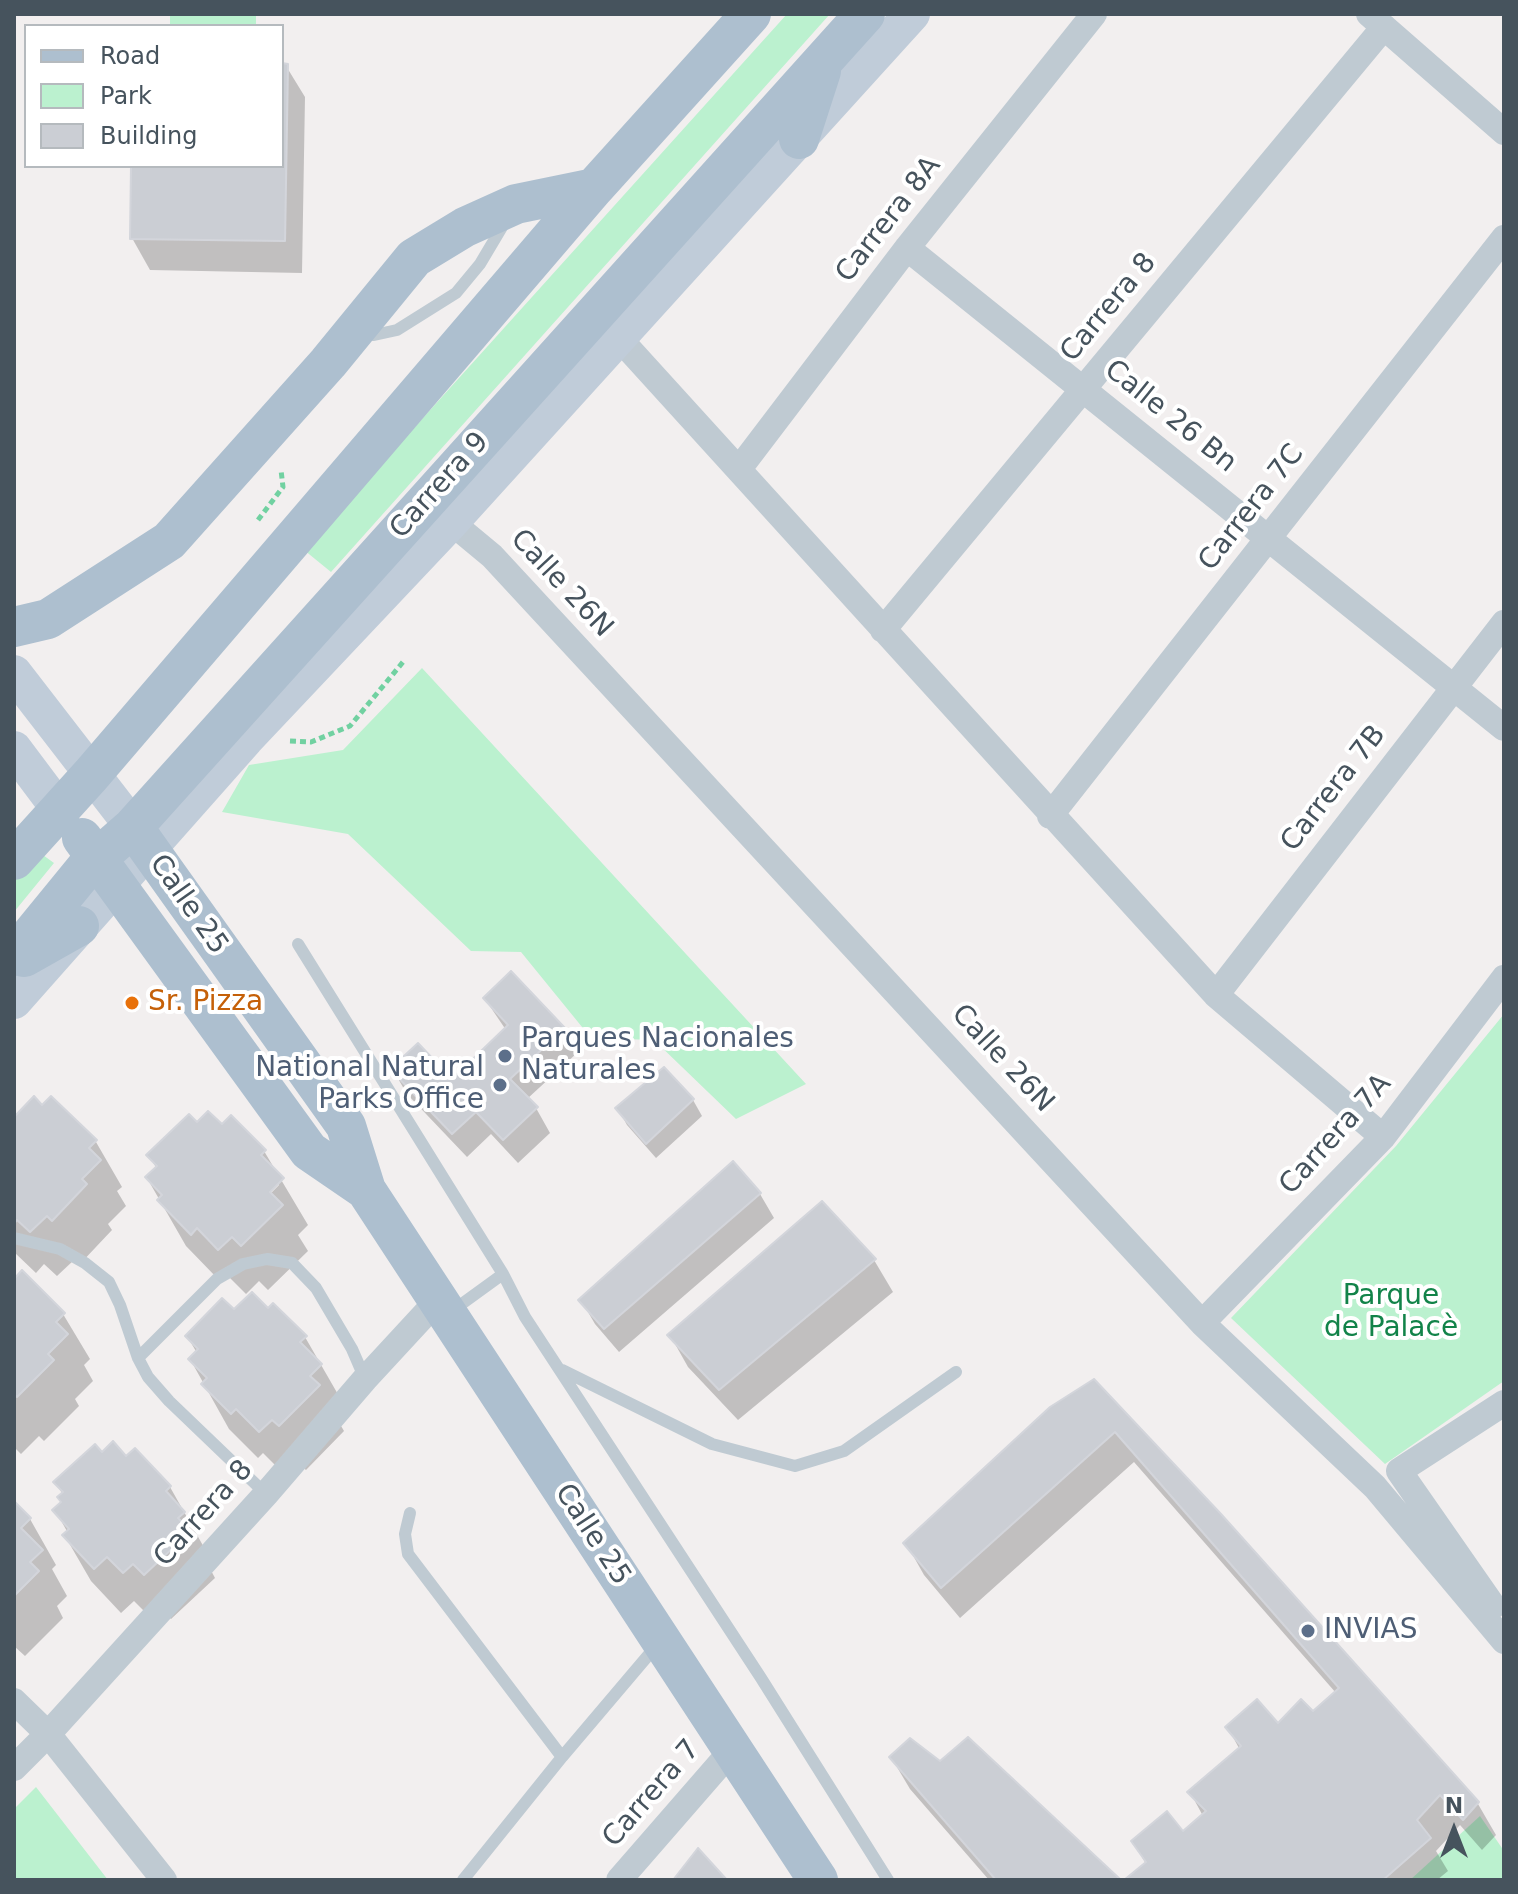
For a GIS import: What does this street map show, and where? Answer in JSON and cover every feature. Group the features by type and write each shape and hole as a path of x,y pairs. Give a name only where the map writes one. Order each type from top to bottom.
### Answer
{"main road":[{"path":"14,860 91,775 594,188 751,14"},
{"name":"Carrera 9","path":"14,956 104,898 141,838 865,14"},
{"path":"799,139 826,58"},
{"path":"14,627 48,619 169,541 414,258 465,227 516,204 594,188"},
{"name":"Calle 25","path":"59,809 104,898 309,1151 366,1190"},
{"name":"Calle 25","path":"141,838 346,1126 366,1190 818,1880"},
{"path":"14,963 104,898"}],"street":[{"path":"141,838 246,739 451,522 912,14"},
{"name":"Carrera 8A","path":"739,469 907,248 1094,14"},
{"path":"1376,21 1504,132"},
{"name":"Carrera 8","path":"883,630 1083,389 1376,21"},
{"name":"Carrera 7C","path":"1050,816 1504,238"},
{"name":"Calle 26 Bn","path":"907,248 1504,728"},
{"path":"618,337 1050,816 1216,995 1383,1137"},
{"name":"Calle 26N","path":"451,522 492,556 1202,1323 1375,1487 1504,1641"},
{"name":"Carrera 7B","path":"1216,995 1504,623"},
{"name":"Calle 25","path":"14,673 141,838"},
{"name":"Calle 25","path":"14,749 59,809"},
{"path":"14,1001 104,898"},
{"name":"Carrera 7A","path":"1202,1323 1383,1137 1504,978"},
{"name":"Carrera 8","path":"14,1768 266,1494 365,1379 443,1307"},
{"path":"1504,1403 1399,1471 1504,1618"},
{"path":"14,1701 48,1734 164,1880"},
{"name":"Carrera 7","path":"619,1880 733,1749"}],"lane":[{"path":"298,944 503,1274 525,1317 761,1678 888,1880"},
{"path":"14,1238 60,1249 109,1282 148,1377 266,1494"},
{"path":"138,1358 217,1279 243,1264 267,1259 292,1263 316,1288 352,1349 365,1379"},
{"path":"443,1307 503,1274"},
{"path":"559,1368 712,1444 795,1466 844,1451 956,1372"},
{"path":"410,1513 405,1534 408,1554 562,1757"},
{"path":"463,1880 661,1640"}],"path":[{"path":"246,739 311,742 350,726 403,662"}],"green space":[{"path":"170,14 256,14 256,24 170,24"},
{"path":"787,14 830,14 331,572 304,550"},
{"path":"422,668 806,1084 736,1119 654,1040 591,1038 521,952 471,951 348,834 222,812 249,765 343,750"},
{"path":"36,850 54,863 14,912 14,876"},
{"name":"Parque de Palacè","path":"1504,1014 1504,1381 1385,1464 1231,1318 1396,1146"},
{"path":"36,1787 108,1880 14,1880 14,1809"},
{"path":"1480,1816 1504,1851 1504,1880 1410,1880"}],"building":[{"path":"284,63 288,64 285,241 130,239 131,168 284,168"},
{"name":"Parques Nacionales Naturales","path":"511,971 565,1028 510,1079 538,1107 503,1140 476,1112 452,1134 390,1069 418,1043 452,1079 508,1025 483,998"},
{"path":"664,1067 694,1099 646,1144 615,1108"},
{"path":"34,1096 42,1105 51,1096 97,1140 89,1148 101,1160 82,1179 87,1184 52,1221 47,1216 30,1232 17,1220 14,1224 14,1117"},
{"path":"208,1111 222,1124 231,1115 266,1150 261,1155 284,1178 270,1192 283,1205 241,1246 232,1237 218,1250 197,1228 191,1235 157,1200 162,1195 145,1177 157,1166 146,1155 189,1114 197,1122"},
{"path":"733,1161 761,1193 604,1329 578,1300"},
{"path":"822,1201 876,1259 719,1390 667,1335"},
{"path":"22,1270 65,1313 56,1322 68,1334 48,1354 54,1360 17,1397 14,1394 14,1279"},
{"path":"252,1292 268,1308 273,1303 307,1336 300,1342 322,1364 310,1376 320,1385 279,1426 272,1420 259,1432 236,1409 231,1414 201,1384 207,1378 188,1359 198,1349 185,1336 222,1298 234,1309"},
{"name":"INVIAS","path":"1094,1379 1221,1514 1479,1802 1463,1820 1440,1795 1417,1820 1431,1838 1383,1880 1124,1880 1146,1862 1131,1841 1167,1811 1183,1831 1206,1811 1187,1792 1241,1746 1225,1727 1257,1699 1278,1723 1301,1699 1313,1711 1339,1688 1115,1432 941,1588 903,1543 1050,1407"},
{"path":"113,1441 126,1456 135,1448 171,1486 166,1491 185,1512 178,1518 191,1531 144,1575 133,1564 123,1573 107,1557 94,1569 62,1535 69,1529 52,1510 61,1502 57,1497 63,1492 53,1482 95,1444 102,1452"},
{"path":"14,1501 31,1518 21,1528 43,1550 30,1562 39,1571 14,1596"},
{"path":"968,1737 1121,1880 996,1880 889,1757 910,1738 940,1761"},
{"path":"698,1848 727,1880 673,1880"}],"place":[{"name":"Sr. Pizza","path":"132,1003"},
{"name":"Parques Nacionales Naturales","path":"505,1056"},
{"name":"National Natural Parks Office","path":"500,1085"},
{"name":"INVIAS","path":"1308,1631"}]}
